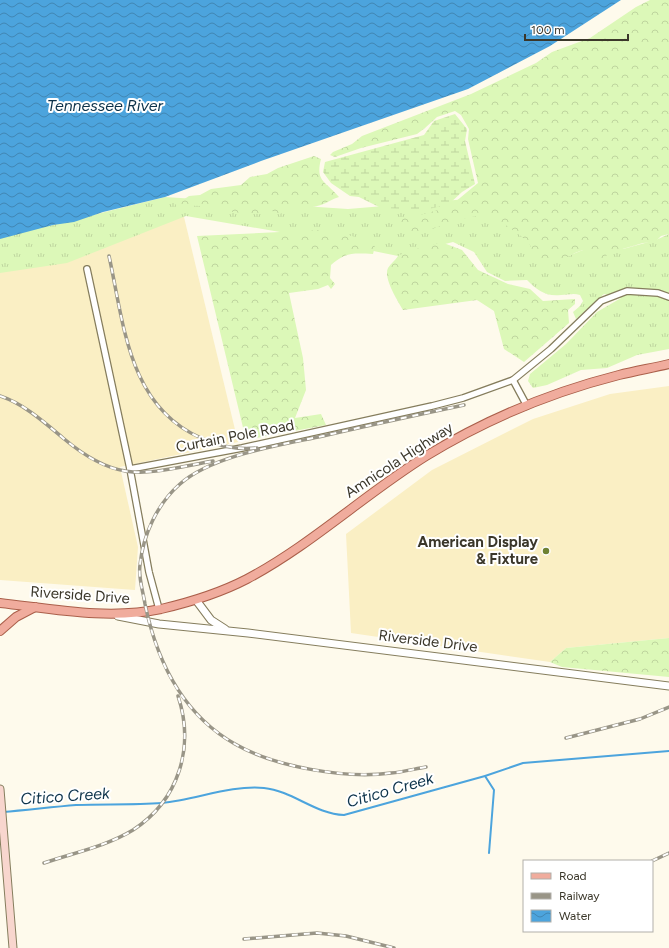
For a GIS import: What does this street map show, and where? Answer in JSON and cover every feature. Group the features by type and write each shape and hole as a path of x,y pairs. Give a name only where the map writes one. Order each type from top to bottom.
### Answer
{"main road":[{"name":"Amnicola Highway","path":"182,603 196,600 223,590 259,572 294,550 392,478 462,436 527,406 618,375 669,364"},
{"name":"Riverside Drive","path":"0,602 107,614 159,609 182,603"},
{"path":"0,631 16,617 35,606"},
{"path":"0,789 13,948"}],"street":[{"path":"87,269 130,469 148,572 159,609"},
{"name":"Curtain Pole Road","path":"130,469 242,448 463,398 513,380 551,349 601,302 627,291 658,293 669,297"},
{"path":"513,380 527,406"},
{"name":"Riverside Drive","path":"196,600 211,620 226,630 669,686"},
{"path":"107,614 159,624 226,630"}],"shaded area":[{"path":"162,216 184,217 238,442 120,467 138,547 135,590 0,580 0,264"},
{"path":"669,386 669,638 566,648 550,662 351,633 346,534 432,470 533,419 610,394"}],"green space":[{"path":"650,0 669,0 669,234 661,236 655,242 643,243 609,253 599,263 593,260 583,250 552,264 541,265 530,245 521,236 500,221 482,215 456,220 419,234 401,233 397,226 403,218 410,215 420,215 449,207 478,183 468,139 469,129 461,115 455,111 437,117 417,134 361,148 335,157 330,155 333,152 352,144 362,136 471,94 536,63 552,52 590,38 636,7"},
{"path":"455,114 467,129 465,141 475,184 462,192 449,204 425,210 381,208 359,197 350,196 331,183 323,172 325,162 424,135 434,121"},
{"path":"314,156 321,159 319,172 323,181 339,197 321,205 285,211 280,214 273,211 246,214 200,206 175,205 189,196 200,195 211,189 241,185 250,177 267,174 278,168"},
{"path":"165,197 348,209 491,197 563,258 583,250 623,249 656,240 669,234 669,349 637,355 607,368 581,370 547,385 533,388 528,381 530,374 566,344 597,312 621,298 604,294 576,319 573,312 583,301 580,295 551,295 538,290 527,280 505,281 487,272 474,252 453,242 398,256 280,232 186,216 67,263 0,273 0,234 53,225"},
{"path":"321,230 352,236 375,246 373,254 350,254 331,265 330,278 335,284 331,289 328,285 318,289 289,293 303,358 306,390 295,418 321,414 326,425 246,440 197,236"},
{"path":"441,242 462,250 478,270 508,284 530,289 543,301 575,299 575,304 568,310 569,323 524,362 504,349 494,311 477,300 403,310 389,283 387,272 388,268 398,256"},
{"path":"669,638 669,677 562,667 550,662 566,648"}],"water":[{"name":"Tennessee River","path":"0,0 621,0 550,46 468,89 261,161 165,197 103,212 74,222 53,225 0,239"}],"waterway":[{"name":"Citico Creek","path":"3,812 76,805 162,803 238,789 264,788 285,793 323,811 344,815 485,776 523,763 669,751"},
{"path":"485,776 494,790 489,853"}],"railway":[{"path":"109,256 119,309 133,360 144,384 158,406 177,424 208,441 235,448 257,448"},
{"path":"0,396 9,399 33,414 83,453 101,464 118,470 151,472 213,461"},
{"path":"426,767 395,773 332,773 290,765 270,759 251,752 216,732 200,718 186,702 165,666 150,625 141,584 140,565 144,542 148,531 164,501 180,484 194,474 210,466 229,458 268,447 464,405"},
{"path":"44,863 101,845 123,836 149,818 162,804 172,788 179,771 183,753 185,734 183,715 178,696"},
{"path":"566,738 640,719 669,707"},
{"path":"653,861 669,853"},
{"path":"244,939 317,933 346,936 394,948"}],"place":[{"name":"American Display & Fixture","path":"546,551"}]}
